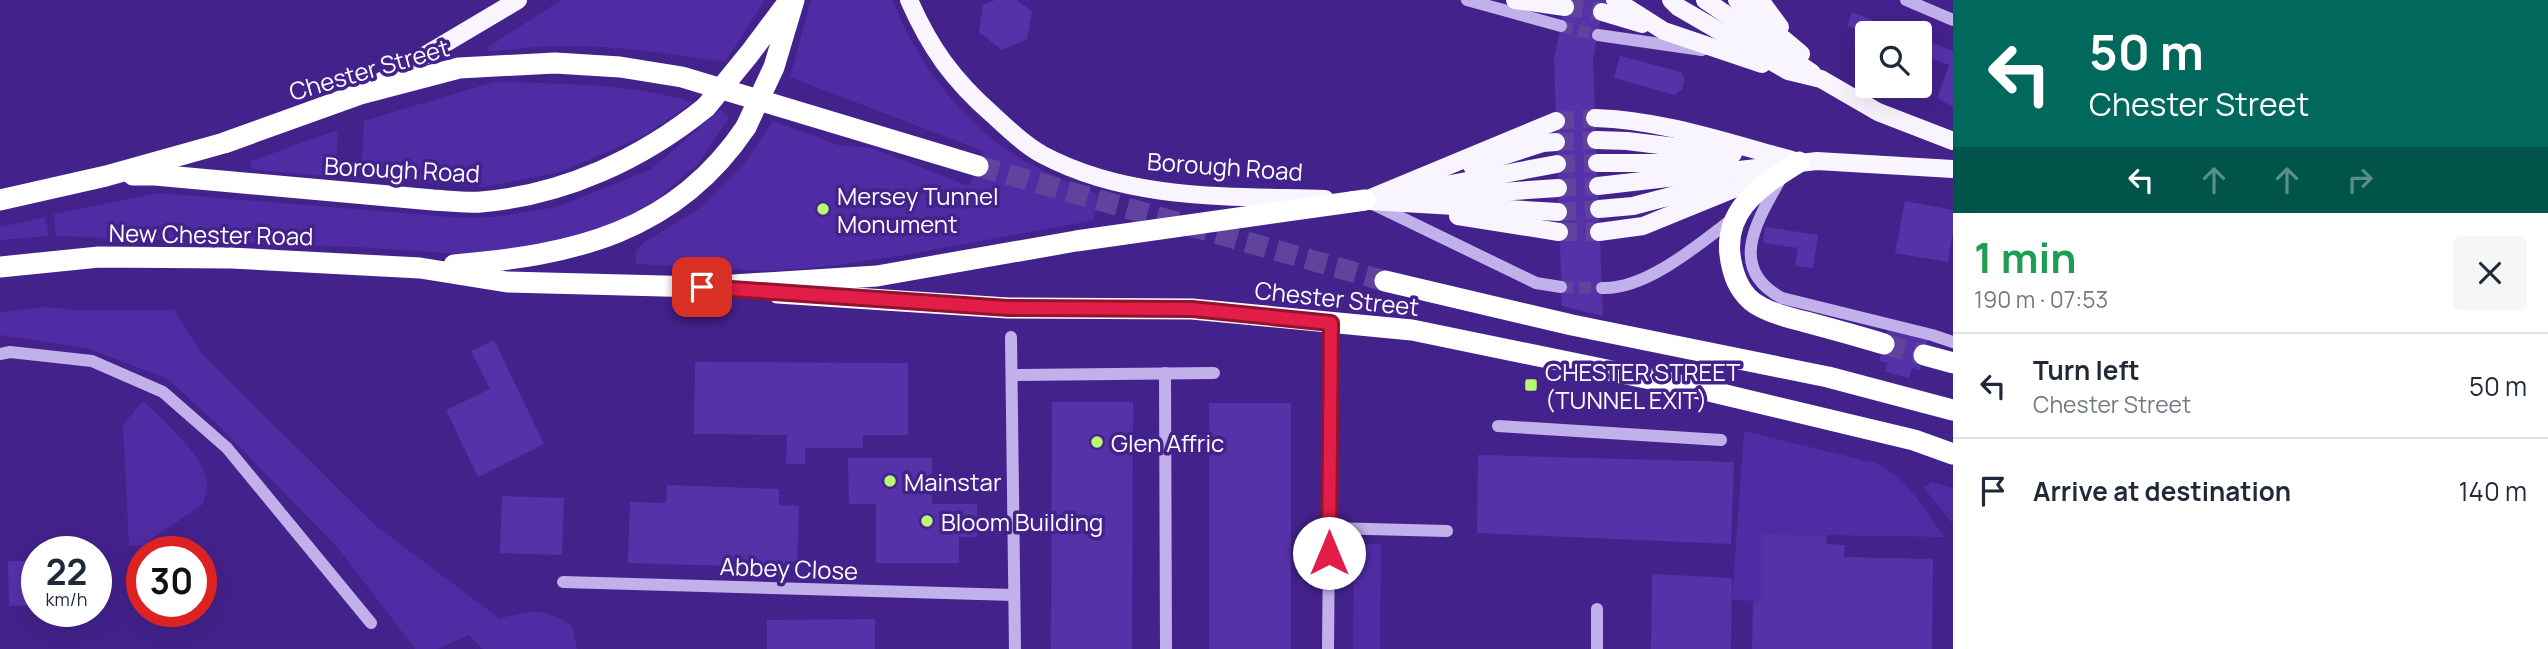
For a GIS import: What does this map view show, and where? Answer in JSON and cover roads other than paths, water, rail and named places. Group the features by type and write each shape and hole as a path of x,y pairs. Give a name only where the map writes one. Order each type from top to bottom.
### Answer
{"highway":[{"name":"Borough Road","path":"106,176 155,175 272,187 479,202 556,188 598,173 681,127 706,107 792,0"},
{"name":"Borough Road","path":"420,268 500,261 560,251 610,237 659,211 705,178 733,147 746,127 775,67 792,0"},
{"name":"Chester Street","path":"106,176 224,143 360,94 460,68 555,64 620,67 682,77 978,166"},
{"path":"1792,167 1763,184 1745,202 1738,215 1729,242 1735,279 1744,294 1758,306 1777,314 1884,344"},
{"path":"0,200 106,176"},
{"path":"420,268 507,282 702,287 877,276 1076,241 1365,200"},
{"name":"New Chester Road","path":"0,267 112,257 231,258 420,268"},
{"name":"Chester Street","path":"1385,281 1572,325 1828,377 1953,410"},
{"name":"Chester Street","path":"702,287 1008,308 1192,309 1412,330 1709,391 1914,440 1953,454"},
{"path":"1924,355 1953,363"}],"main road":[{"path":"360,94 518,0"},
{"name":"Borough Road","path":"909,0 936,55 965,91 1040,153 1077,171 1113,183 1189,194 1365,200"},
{"path":"1515,0 1565,7"},
{"path":"1705,0 1821,79 1878,112 1953,141"},
{"path":"1737,0 1800,52"},
{"path":"1760,0 1821,79"},
{"path":"1671,2 1788,71"},
{"path":"1609,6 1664,31 1725,52 1821,79"},
{"path":"1595,118 1654,124 1792,167"},
{"path":"1365,200 1556,121"},
{"path":"1596,140 1627,141 1792,167"},
{"path":"1365,200 1543,143 1556,142"},
{"path":"1598,186 1863,162 1953,169"},
{"path":"1597,163 1792,167"},
{"path":"1365,200 1557,164"},
{"path":"1599,209 1633,206 1792,167"},
{"path":"1600,232 1643,226 1792,167"},
{"path":"1365,200 1558,188"},
{"path":"1365,200 1558,212"},
{"path":"1365,200 1559,232"}],"street":[{"path":"1467,0 1561,26"},
{"path":"1906,0 1953,20"},
{"path":"1598,35 1725,52"},
{"path":"1792,167 1757,223 1751,238 1752,265 1763,285 1782,298 1953,342"},
{"path":"1365,200 1536,283 1561,287"},
{"path":"1601,288 1624,285 1643,278 1693,248 1738,215"},
{"path":"1328,649 1331,323"},
{"path":"1011,337 1015,649"},
{"path":"0,354 10,352 92,361 163,392 227,447 371,623"},
{"path":"1165,373 1166,649"},
{"path":"1012,375 1214,373"},
{"path":"1498,426 1721,440"},
{"path":"1329,528 1447,531"},
{"name":"Abbey Close","path":"563,582 1014,595"},
{"path":"1597,609 1597,649"}],"tunnel":[{"path":"1565,7 1602,12"},
{"path":"1561,26 1598,35"},
{"path":"1556,121 1595,118"},
{"path":"1556,142 1596,140"},
{"path":"1557,164 1597,163"},
{"path":"978,166 1385,281"},
{"path":"1558,188 1598,186"},
{"path":"1558,212 1599,209"},
{"path":"1559,232 1599,232"},
{"path":"1561,287 1602,288"},
{"path":"1884,344 1924,355"}],"place":[{"name":"Mersey Tunnel Monument","path":"823,209"},
{"name":"CHESTER STREET (TUNNEL EXIT)","path":"1531,385"},
{"name":"Glen Affric","path":"1097,442"},
{"name":"Mainstar","path":"890,481"},
{"name":"Bloom Building","path":"927,521"}]}
